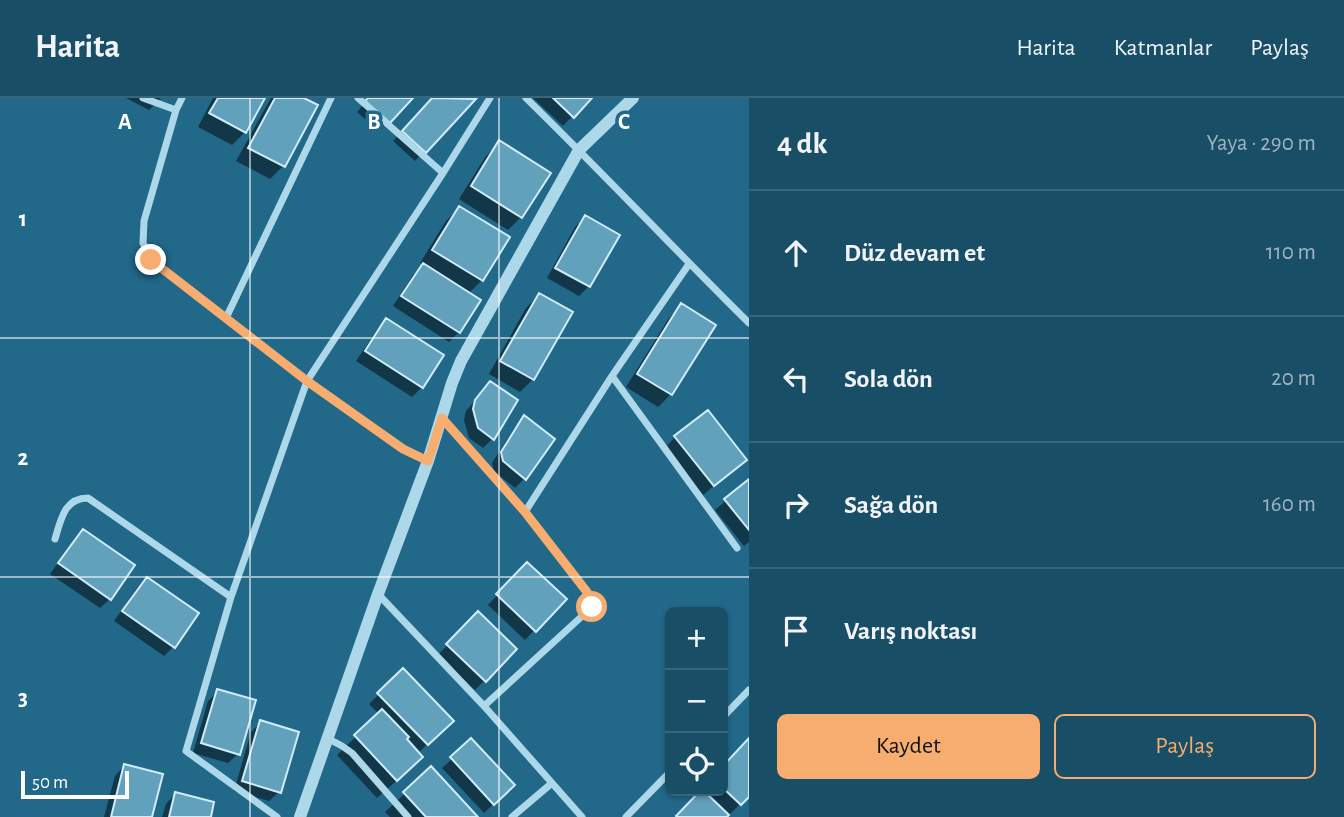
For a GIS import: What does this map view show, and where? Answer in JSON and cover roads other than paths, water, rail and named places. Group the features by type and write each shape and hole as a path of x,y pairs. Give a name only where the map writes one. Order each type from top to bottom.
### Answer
{"street":[{"path":"143,98 176,110"},
{"path":"182,98 176,110 144,221 143,243 151,260 307,381 403,449 428,461"},
{"path":"226,318 331,98"},
{"path":"358,98 443,173"},
{"path":"277,817 186,751 231,597 307,381 490,98"},
{"path":"526,98 749,323"},
{"path":"300,817 428,461 452,383 472,340 579,149 633,98"},
{"path":"525,512 612,376 689,264"},
{"path":"612,376 737,548"},
{"path":"442,418 525,512 587,592 592,607 484,706"},
{"path":"55,539 67,506 72,501 88,498 231,597"},
{"path":"378,594 484,706 582,817"},
{"path":"728,713 749,690"},
{"path":"327,738 352,753 408,817"},
{"path":"626,817 665,777"},
{"path":"512,817 552,783"}]}
